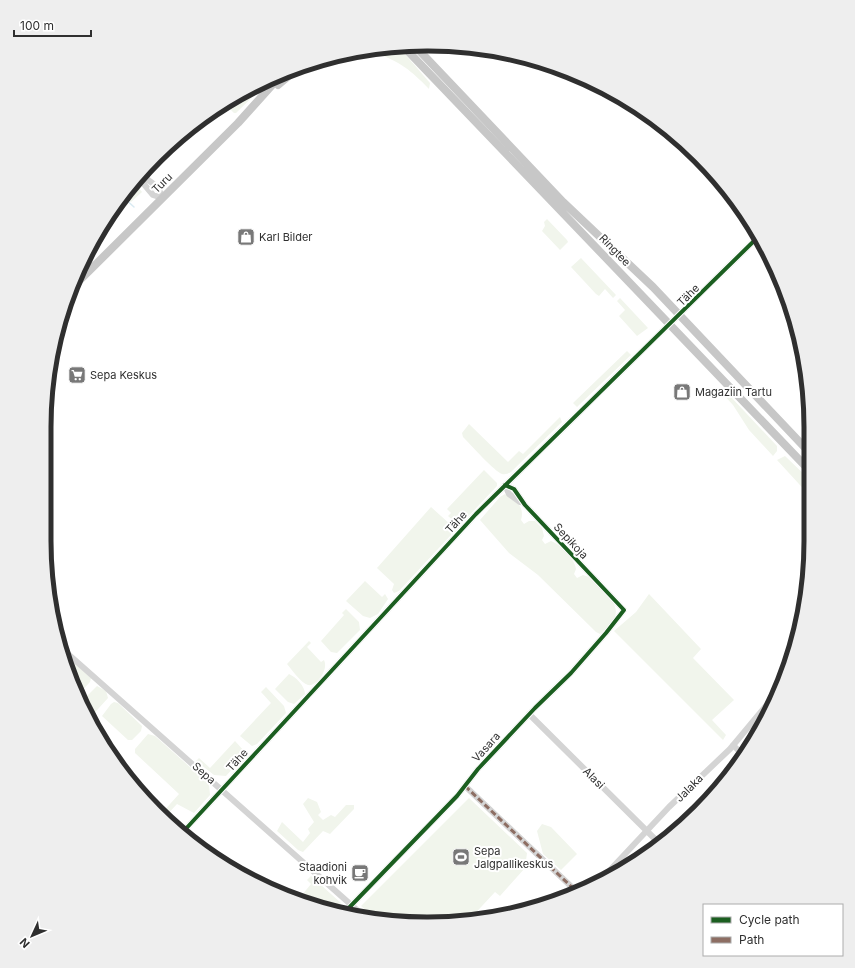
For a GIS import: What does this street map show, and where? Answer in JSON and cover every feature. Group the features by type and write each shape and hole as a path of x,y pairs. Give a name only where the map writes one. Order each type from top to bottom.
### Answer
{"main road":[{"name":"Ringtee","path":"420,51 563,202 627,262 680,315 804,447"},
{"name":"Ringtee","path":"409,52 804,465"},
{"name":"Turu","path":"261,99 285,79"},
{"name":"Turu","path":"82,278 261,99 273,84"}],"street":[{"path":"145,178 159,188 162,198"},
{"path":"142,182 153,195 162,198"},
{"name":"Tähe","path":"186,829 404,591 505,485 755,240"},
{"name":"Sepikoja","path":"505,485 514,489 525,505 624,610"},
{"name":"Vasara","path":"348,909 465,786 478,769 529,714 571,673 624,610"},
{"name":"Sepa","path":"69,655 358,911"},
{"name":"Jalaka","path":"610,870 689,787 733,745 765,707"},
{"name":"Alasi","path":"529,714 656,840"},
{"path":"733,745 740,752"},
{"path":"465,786 573,888"}],"shaded area":[{"path":"403,52 430,83 429,89 405,67 378,54"},
{"path":"258,91 236,113 228,108"},
{"path":"138,187 142,192 131,202 128,199"},
{"path":"126,202 128,204 114,218"},
{"path":"547,219 568,242 560,250 542,231 545,226 544,222"},
{"path":"581,258 616,295 613,298 605,289 599,296 596,294 571,267"},
{"path":"620,298 648,328 637,336 619,316 625,310 617,301"},
{"path":"627,351 631,355 577,407 573,403"},
{"path":"720,389 730,396 777,446 777,451 773,456 749,430 733,405 719,390"},
{"path":"560,417 562,422 511,472 506,474 502,474 488,463 463,437 462,433 469,424 508,462 519,451 523,454"},
{"path":"785,456 804,474 804,489 777,460"},
{"path":"484,470 497,483 497,486 463,522 455,522 448,516 451,513 447,509"},
{"path":"505,494 519,504 522,511 521,520 524,524 529,521 535,521 542,528 544,536 542,540 545,544 551,541 559,545 566,552 575,565 576,569 574,574 577,578 583,575 589,577 610,598 616,611 615,618 600,634 596,632 538,575 509,553 480,520 500,497"},
{"path":"431,507 451,525 451,535 399,591 394,593 392,590 394,584 377,568"},
{"path":"365,581 382,597 385,594 388,599 378,614 370,618 363,616 346,601"},
{"path":"649,594 701,649 693,658 734,700 712,720 726,735 723,740 614,631 636,612"},
{"path":"346,609 359,622 360,630 337,653 331,652 321,641 344,615 342,613"},
{"path":"309,641 311,643 307,647 321,662 324,660 325,664 321,677 318,681 311,685 305,684 287,664"},
{"path":"70,659 91,678 90,682 82,690"},
{"path":"289,674 300,682 305,691 305,694 294,704 288,702 275,689"},
{"path":"97,686 106,691 108,698 94,714 86,697"},
{"path":"266,687 284,706 286,713 257,744 252,746 240,736 271,703 261,692"},
{"path":"114,702 118,703 142,726 141,731 132,740 128,740 102,716"},
{"path":"148,734 155,736 209,784 210,795 194,813 177,804 168,814 164,810 179,794 135,753 135,749"},
{"path":"235,741 245,752 245,755 226,776 214,775 196,761 199,758 210,768"},
{"path":"308,798 317,802 321,812 318,815 323,820 331,815 335,817 346,805 354,805 354,809 330,834 323,831 303,852 298,850 277,831 282,822 303,842 310,833 308,829 314,822 303,804"},
{"name":"Sepa Jalgpallikeskus","path":"469,798 527,853 525,868 500,896 495,892 474,914 428,917 403,916 368,912 361,906"},
{"path":"542,824 551,827 577,854 561,870 543,854 537,831"},
{"path":"311,876 341,903 339,906 302,895 311,884 307,880"}],"waterway":[{"path":"127,201 134,207"}],"marked path":[{"path":"465,786 573,888"}],"cycle path":[{"path":"186,829 476,514 755,240"},
{"path":"348,909 457,796 478,769 535,708 571,673 624,610 525,505 514,489 505,485"}],"place":[{"name":"Karl Bilder","path":"246,237"},
{"name":"Sepa Keskus","path":"77,375"},
{"name":"Magaziin Tartu","path":"682,392"},
{"name":"Sepa Jalgpallikeskus","path":"461,857"},
{"name":"Staadioni kohvik","path":"360,873"}]}
